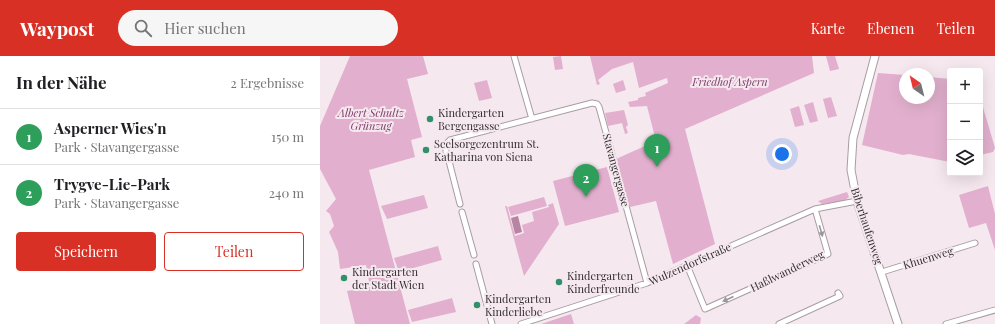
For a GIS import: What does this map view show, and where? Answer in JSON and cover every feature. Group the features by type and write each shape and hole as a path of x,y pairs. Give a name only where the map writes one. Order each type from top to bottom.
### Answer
{"main road":[{"name":"Biberhaufenweg","path":"875,56 851,147 851,170 857,201 882,272 898,324"}],"street":[{"path":"514,56 532,119"},
{"name":"Stavangergasse","path":"446,152 446,144 450,140 592,103 597,104 647,283"},
{"path":"449,161 460,204"},
{"name":"Wulzendorfstraße","path":"521,324 647,283 686,267 815,208 857,201"},
{"name":"Haßlwanderweg","path":"686,267 689,270 705,309 828,254 815,208"},
{"path":"462,212 474,255"},
{"name":"Khuenweg","path":"882,272 975,243"},
{"path":"476,264 492,324"},
{"path":"779,324 840,296 838,293"},
{"path":"946,324 995,310"}],"green space":[{"name":"Albert Schultz Grünzug","path":"350,56 423,56 428,74 407,79 422,137 411,140 415,157 369,170 410,324 355,324 347,291 370,287 366,265 340,269 338,252 329,232 334,226 330,214 326,211 336,199 320,169 320,126"},
{"path":"561,56 563,69 555,70 553,57"},
{"name":"Friedhof Aspern","path":"590,56 812,56 814,73 685,129 715,244 673,264 656,201 630,207 616,159 656,141 647,106 630,107 628,102 638,100 638,98 646,96 645,93 668,83 667,78 639,88 633,62 612,69 598,80 600,84 597,85"},
{"path":"826,56 835,56 839,69 830,71"},
{"path":"878,73 899,75 899,104 935,104 935,78 947,79 947,161 909,154 903,155 862,145"},
{"path":"487,80 492,98 479,101 474,83"},
{"path":"623,80 626,90 616,93 613,84"},
{"path":"831,97 837,116 828,118 823,99"},
{"path":"813,102 818,121 810,123 804,105"},
{"path":"799,106 804,125 795,127 790,109"},
{"path":"983,107 995,148 993,152 983,154"},
{"path":"624,110 628,125 626,127 628,133 625,134 622,123 608,126 605,113"},
{"path":"607,167 619,212 565,226 553,181"},
{"path":"988,186 995,214 995,250 986,223 969,228 959,195"},
{"path":"847,192 849,197 844,201 822,204 818,201"},
{"path":"424,195 428,208 387,219 381,206"},
{"path":"544,197 547,206 511,216 508,207"},
{"path":"553,203 559,224 524,276 505,206 507,206 515,236 524,233 522,225 534,221 532,212 549,207 548,205"},
{"path":"438,246 442,260 399,272 394,258"},
{"path":"452,298 456,312 412,322 408,310"},
{"path":"571,314 574,324 541,324"},
{"path":"696,315 701,318 700,324 684,324"}],"shaded area":[{"path":"518,216 522,232 515,234 511,218"}],"tunnel":[{"path":"446,152 449,161"}],"place":[{"name":"Kindergarten Bergengasse","path":"430,119"},
{"name":"Seelsorgezentrum St. Katharina von Siena","path":"426,150"},
{"name":"Asperner Wies'n","path":"657,167"},
{"name":"Trygve-Lie-Park","path":"586,197"},
{"name":"Kindergarten der Stadt Wien","path":"344,278"},
{"name":"Kindergarten Kinderfreunde","path":"559,282"},
{"name":"Kindergarten Kinderliebe","path":"477,305"}]}
